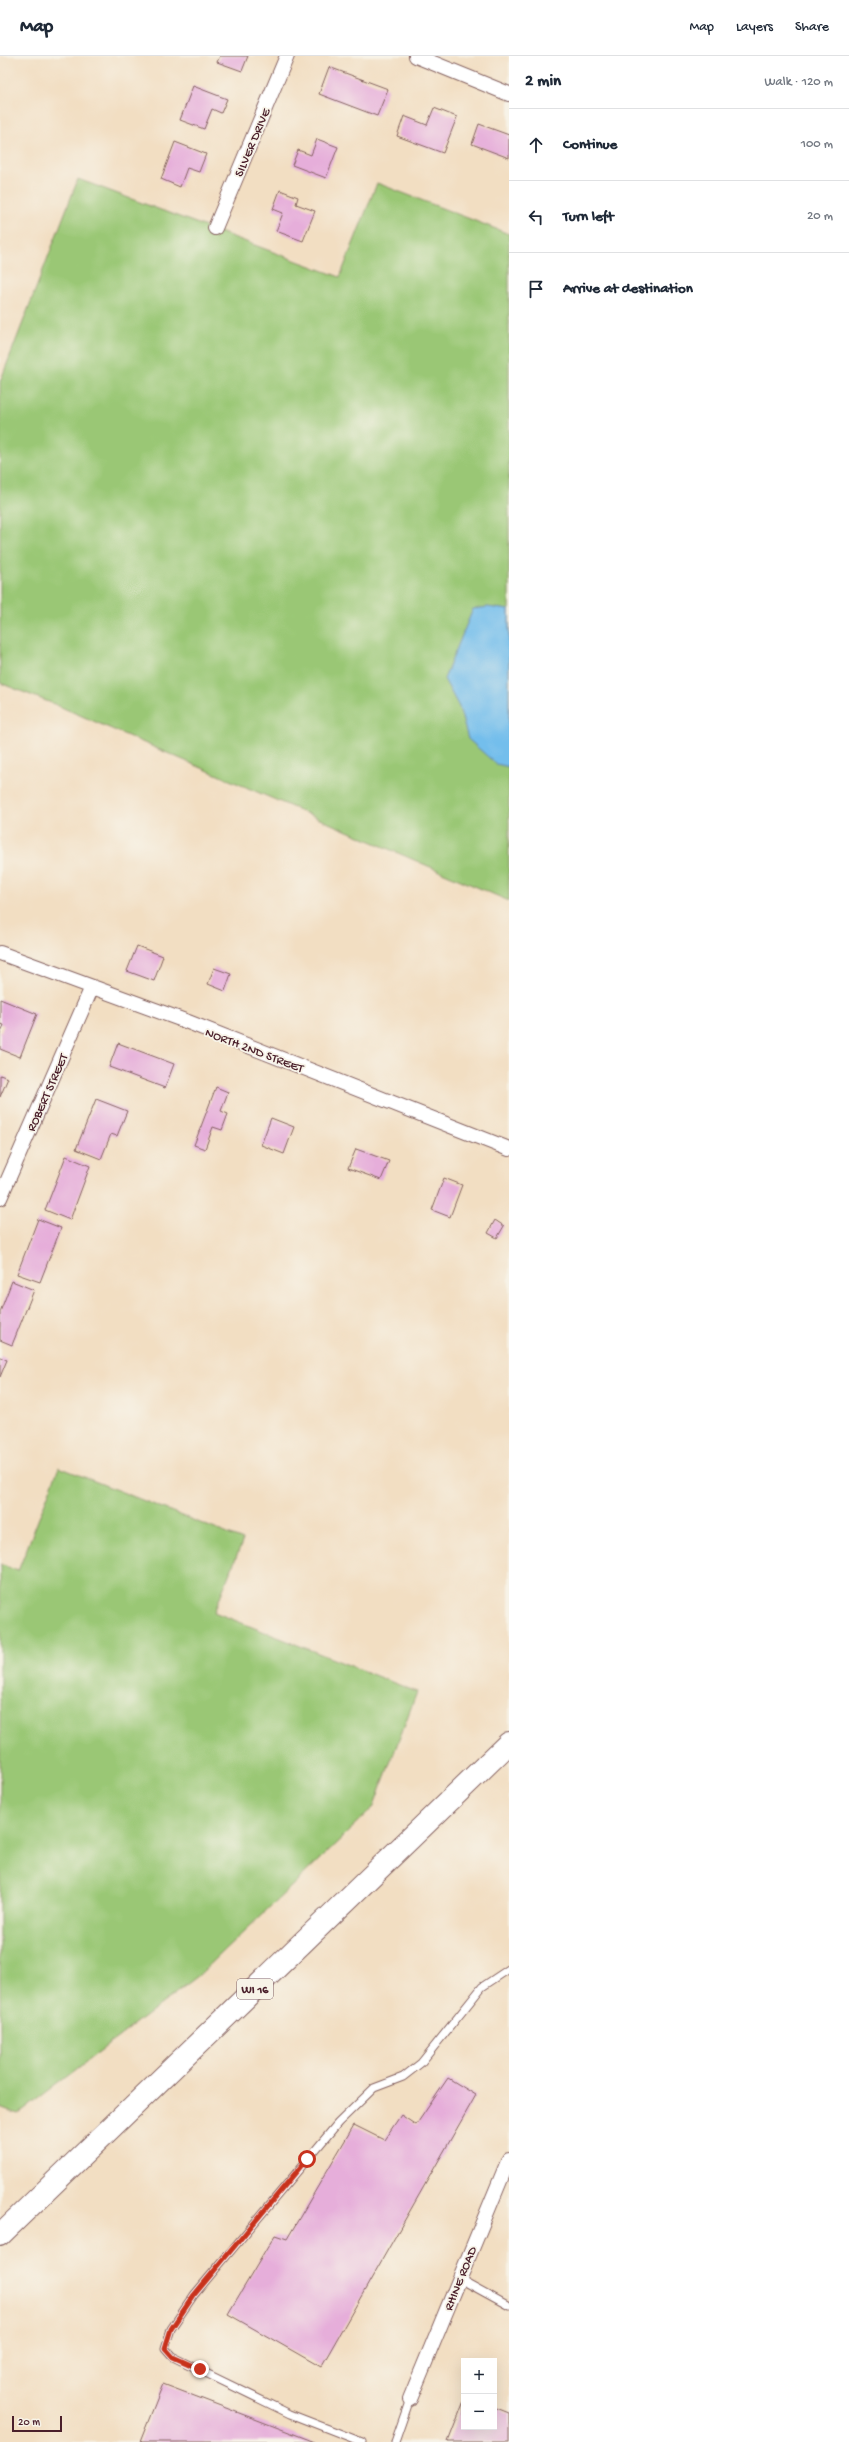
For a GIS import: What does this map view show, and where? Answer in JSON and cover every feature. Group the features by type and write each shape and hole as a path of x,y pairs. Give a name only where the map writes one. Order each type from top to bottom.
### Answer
{"highway":[{"name":"WI 16","path":"0,2235 509,1743"}],"street":[{"name":"SILVER DRIVE","path":"215,228 287,56"},
{"path":"416,56 509,94"},
{"name":"NORTH 2ND STREET","path":"0,953 92,987 509,1149"},
{"name":"ROBERT STREET","path":"0,1198 92,987"},
{"name":"RHINE ROAD","path":"410,2399 458,2278 509,2159"}],"lane":[{"path":"362,2442 290,2414 173,2357 165,2348 171,2329 194,2295 338,2123 374,2088 403,2077 420,2063 482,1987 509,1969"},
{"path":"458,2278 509,2306"},
{"path":"395,2442 410,2399"}],"green space":[{"path":"78,179 340,277 377,183 509,234 509,901 54,704 0,683 0,382"},
{"path":"59,1467 243,1540 214,1612 417,1692 373,1808 198,1976 18,2114 0,2107 0,1564 18,1571"}],"water":[{"path":"488,607 509,610 509,767 496,764 468,739 459,707 444,679 473,609"}],"building":[{"path":"220,56 248,56 242,71 217,62"},
{"path":"329,67 388,89 377,116 319,94"},
{"path":"193,86 227,99 221,113 212,109 204,129 180,120"},
{"path":"434,108 457,117 443,153 397,136 404,116 427,125"},
{"path":"479,124 509,135 509,158 472,144"},
{"path":"317,139 338,147 326,178 292,165 298,150 311,155"},
{"path":"175,142 206,154 199,172 187,168 180,187 161,179"},
{"path":"280,190 298,197 296,204 315,211 303,241 276,231 283,213 273,209"},
{"path":"137,946 163,956 154,981 127,971"},
{"path":"214,968 231,974 225,991 208,984"},
{"path":"0,999 37,1014 20,1057 0,1049 0,1034 4,1025 0,1024"},
{"path":"118,1043 174,1064 165,1088 109,1067"},
{"path":"0,1075 8,1078 0,1097"},
{"path":"216,1087 228,1092 221,1111 228,1114 222,1130 213,1127 205,1149 194,1145"},
{"path":"96,1099 127,1111 117,1136 111,1134 101,1159 76,1149"},
{"path":"271,1118 294,1127 284,1154 261,1145"},
{"path":"356,1149 389,1161 381,1180 348,1168"},
{"path":"66,1156 90,1166 70,1220 45,1210"},
{"path":"444,1178 462,1185 450,1217 432,1210"},
{"path":"38,1219 61,1228 40,1282 17,1274"},
{"path":"495,1220 504,1226 497,1238 488,1233"},
{"path":"12,1281 34,1290 12,1345 0,1340 0,1312"},
{"path":"0,1357 7,1360 0,1377"},
{"path":"448,2078 476,2095 321,2367 228,2314 275,2235 287,2239 354,2125 384,2140 401,2115 416,2125"},
{"path":"163,2384 315,2442 140,2442"},
{"path":"497,2408 509,2413 509,2442 448,2442 461,2409 461,2430 497,2430"}],"route":[{"path":"200,2369 173,2357 165,2348 171,2329 194,2295 307,2159"}]}
